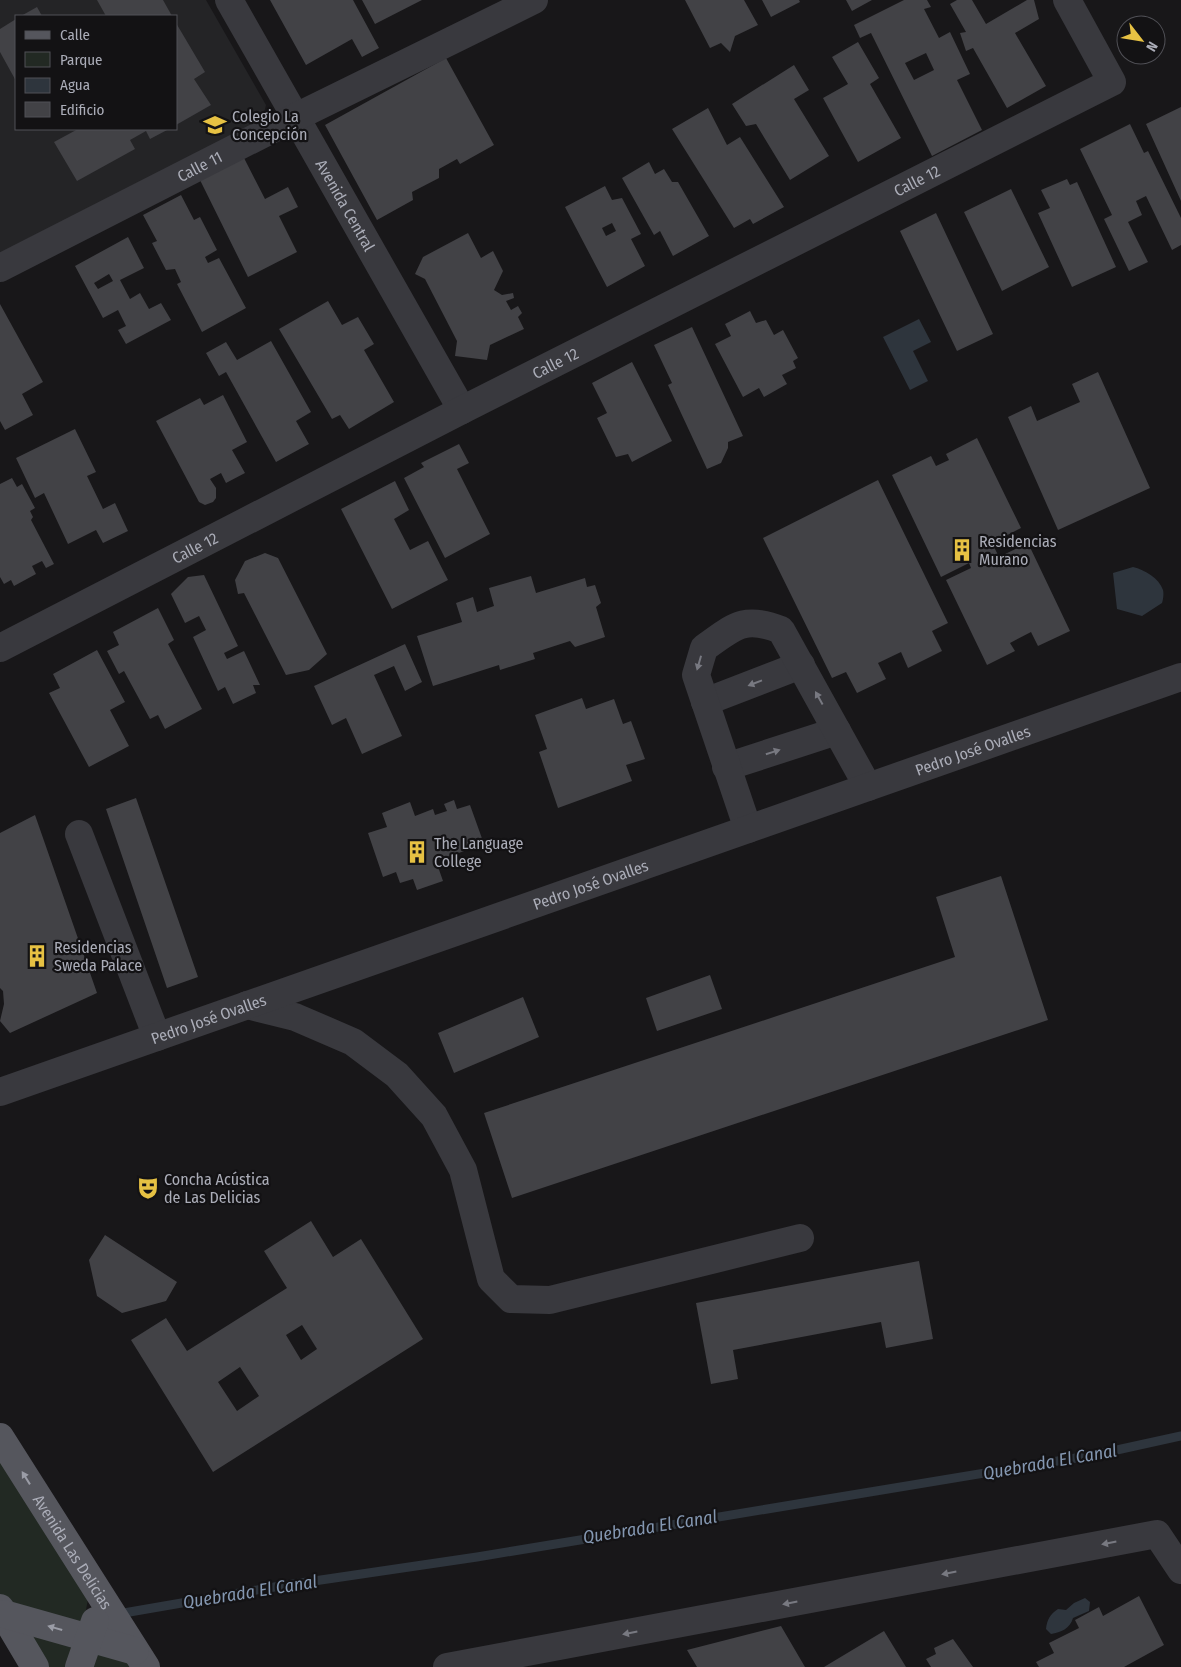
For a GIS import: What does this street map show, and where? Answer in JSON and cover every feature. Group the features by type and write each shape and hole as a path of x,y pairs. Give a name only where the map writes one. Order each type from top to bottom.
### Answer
{"main road":[{"name":"Avenida Las Delicias","path":"0,1437 139,1657"},
{"path":"79,1667 102,1600"},
{"path":"2,1613 89,1639 139,1657"},
{"path":"2,1613 34,1667"}],"street":[{"name":"Avenida Central","path":"229,0 462,410"},
{"name":"Calle 11","path":"0,268 296,117 534,0"},
{"name":"Calle 12","path":"0,648 462,410 1112,82 1067,0"},
{"path":"748,829 696,675 704,648 739,624 764,623 781,630 868,786"},
{"path":"705,702 801,665"},
{"name":"Pedro José Ovalles","path":"0,1092 1181,677"},
{"path":"726,767 837,731"},
{"path":"78,834 157,1037"},
{"path":"247,1005 295,1017 353,1042 397,1075 434,1116 463,1170 491,1279 511,1299 550,1300 800,1238"},
{"path":"447,1667 1157,1534 1181,1570"}],"shaded area":[{"name":"Colegio La Concepción","path":"0,0 206,0 266,105 262,121 0,253"}],"green space":[{"path":"0,1461 88,1599 83,1627 6,1604 0,1594"},
{"path":"16,1622 81,1641 73,1667 42,1667"},
{"path":"95,1646 138,1667 87,1667"}],"water":[{"path":"919,319 931,342 913,351 928,381 910,390 883,337"},
{"path":"1133,567 1151,575 1163,590 1162,603 1142,616 1117,609 1113,573"},
{"path":"1085,1598 1090,1602 1089,1611 1073,1618 1070,1625 1062,1631 1051,1634 1046,1629 1049,1618 1055,1611 1058,1609 1066,1610 1074,1603"}],"building":[{"path":"97,0 163,0 171,15 105,15"},
{"path":"270,0 353,0 379,48 362,57 352,39 306,65"},
{"path":"362,0 422,0 375,24"},
{"path":"685,0 744,0 758,25 735,36 730,52 721,43 710,48"},
{"path":"762,0 799,0 800,2 771,17"},
{"path":"846,0 872,0 852,11"},
{"path":"904,0 927,0 931,7 924,9 939,38 950,32 970,74 957,80 982,130 932,156 871,33 860,38 854,25","holes":["926,53 934,70 914,80 905,63"]},
{"path":"957,0 972,0 986,24 1027,0 1034,0 1039,19 1015,33 1046,86 1007,108 973,48 966,51 960,33 966,32 950,4"},
{"path":"37,7 41,15 23,15"},
{"path":"15,20 15,79 0,52 0,29"},
{"name":"Colegio La Concepción","path":"178,26 205,72 194,79 211,105 178,124"},
{"path":"858,42 879,78 870,84 901,138 858,162 823,98 848,84 832,57"},
{"path":"446,58 494,145 460,164 457,159 439,169 439,178 412,192 413,200 377,220 325,125"},
{"path":"794,65 809,90 794,99 829,156 790,180 756,124 746,126 732,104"},
{"path":"1181,107 1181,201 1146,124"},
{"path":"708,108 727,145 740,137 784,207 753,224 750,219 734,228 672,129"},
{"path":"1130,124 1144,153 1148,151 1181,218 1181,245 1172,250 1146,196 1136,201 1142,215 1128,222 1148,262 1129,271 1104,219 1112,215 1080,149"},
{"path":"76,130 167,130 150,139 146,131 130,140 135,149 77,181 54,142"},
{"path":"244,158 265,199 288,187 298,207 279,216 297,252 248,277 200,180"},
{"path":"649,162 655,174 664,169 672,182 678,182 709,236 673,256 660,231 654,235 622,178"},
{"path":"1067,179 1070,185 1077,182 1116,267 1072,287 1038,213 1050,208 1041,190"},
{"path":"605,186 612,200 622,198 641,234 631,239 645,266 607,287 565,207","holes":["612,223 616,231 606,236 602,228"]},
{"path":"1011,189 1049,267 1002,291 964,212"},
{"path":"181,195 194,220 200,217 217,250 205,257 208,263 219,258 246,308 202,332 177,284 181,282 175,269 166,270 152,243 157,241 143,215"},
{"path":"936,213 993,334 957,351 900,231"},
{"path":"468,233 481,258 493,251 503,271 494,290 502,295 513,293 514,298 506,301 511,310 518,306 522,313 518,317 524,329 490,345 487,360 455,356 457,341 425,279 415,274 423,257"},
{"path":"128,237 144,268 120,280 130,299 140,293 149,309 161,303 171,320 126,344 118,330 126,326 118,310 103,318 75,266","holes":["109,274 113,281 98,289 94,283"]},
{"path":"328,301 342,325 358,317 374,344 364,350 394,402 349,429 340,415 332,419 279,329"},
{"path":"0,304 43,382 22,394 33,415 5,430 0,421"},
{"path":"750,311 756,323 766,320 774,335 783,330 798,358 793,361 796,368 782,375 787,384 764,397 759,388 743,397 715,344 731,336 725,324"},
{"path":"692,327 743,436 728,442 728,448 721,463 707,469 668,385 672,383 654,345"},
{"path":"271,341 311,412 296,421 309,444 276,462 226,372 219,376 206,353 226,342 237,360"},
{"path":"632,362 672,441 632,462 628,454 616,457 597,418 607,413 592,383"},
{"path":"1098,372 1150,488 1058,530 1008,417 1031,406 1037,421 1080,402 1072,384"},
{"path":"223,395 247,442 232,450 245,473 226,483 221,473 210,479 216,488 216,498 213,502 205,505 199,502 156,421 200,398 204,405"},
{"path":"75,429 96,472 87,476 103,509 115,503 128,531 103,543 96,530 68,544 44,493 35,498 16,458"},
{"name":"Residencias Murano","path":"977,438 1021,528 992,543 999,557 1028,543 1070,631 1038,646 1031,632 1010,643 1015,651 987,665 946,580 971,568 969,563 941,577 892,475 931,456 936,466 949,460 946,454"},
{"path":"459,444 469,463 457,469 490,534 445,558 404,478 424,467 421,463"},
{"path":"12,478 17,487 22,484 35,508 30,511 33,517 31,520 54,564 46,568 42,561 32,566 36,574 14,586 11,580 4,584 0,577 0,484"},
{"path":"878,480 948,623 932,631 942,651 908,668 901,652 878,663 886,679 857,693 846,672 832,678 763,538"},
{"path":"395,481 409,510 394,519 410,550 428,541 448,580 392,609 341,509"},
{"path":"265,553 278,558 327,654 309,670 286,675 244,593 238,594 235,580 245,561"},
{"path":"204,575 238,646 224,653 227,659 244,651 260,685 253,685 256,693 233,704 225,687 218,691 193,637 206,630 199,616 185,623 171,594 188,577"},
{"path":"531,576 536,593 585,578 587,587 595,585 601,603 596,607 605,637 575,647 570,641 533,653 535,659 500,670 499,665 433,686 417,636 462,622 456,603 473,597 477,612 494,606 489,588"},
{"path":"158,608 174,640 168,644 202,709 165,729 158,715 150,719 124,671 119,674 107,651 119,645 113,632"},
{"path":"405,644 422,682 405,691 394,666 374,675 402,736 362,754 346,718 332,725 314,686"},
{"path":"97,650 125,702 110,710 129,746 89,767 49,693 60,688 53,674"},
{"path":"582,698 586,709 614,699 623,724 631,721 645,759 626,765 632,781 558,808 539,752 547,749 535,715"},
{"path":"136,798 198,977 167,988 106,809"},
{"name":"The Language College","path":"454,800 457,809 470,805 484,844 436,861 443,881 417,890 413,879 400,883 396,872 383,877 368,833 387,827 382,813 410,802 415,816 433,809 435,815 447,811 444,804"},
{"path":"35,815 97,993 10,1033 0,1021 4,1004 3,991 0,988 0,833"},
{"path":"1001,876 1048,1020 512,1198 484,1113 955,957 936,897"},
{"path":"710,975 722,1009 657,1031 646,998"},
{"path":"523,997 539,1037 454,1073 438,1033"},
{"path":"311,1221 333,1257 361,1239 423,1339 213,1472 131,1340 166,1318 187,1351 287,1288 264,1251","holes":["302,1325 317,1349 301,1360 286,1335","240,1367 259,1396 237,1411 218,1382"]},
{"path":"105,1235 177,1282 166,1301 122,1313 97,1296 89,1260"},
{"path":"919,1261 933,1339 886,1348 881,1322 733,1350 738,1379 711,1384 696,1303"},
{"path":"1139,1596 1164,1645 1124,1667 1039,1667 1036,1662 1054,1653 1049,1643 1079,1628 1075,1620 1099,1607 1103,1616"},
{"path":"781,1626 805,1667 697,1667 687,1650"},
{"path":"884,1631 906,1667 824,1667"},
{"path":"953,1639 973,1667 931,1667 926,1659 936,1654 934,1648"}],"waterway":[{"name":"Quebrada El Canal","path":"118,1614 280,1586 477,1557 1094,1455 1181,1436"}],"place":[{"name":"Colegio La Concepción","path":"215,125"},
{"name":"Residencias Murano","path":"962,550"},
{"name":"The Language College","path":"417,852"},
{"name":"Residencias Sweda Palace","path":"37,956"},
{"name":"Concha Acústica de Las Delicias","path":"148,1188"}]}
